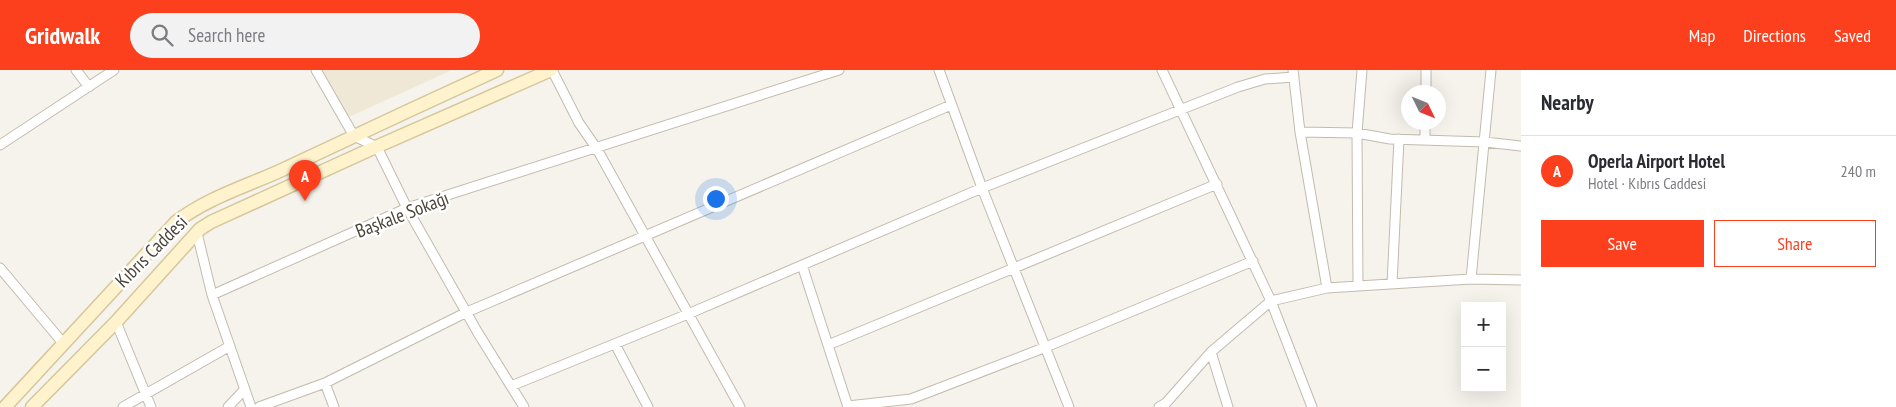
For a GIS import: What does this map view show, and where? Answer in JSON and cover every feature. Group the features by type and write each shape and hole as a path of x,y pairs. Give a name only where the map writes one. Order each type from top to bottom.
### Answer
{"main road":[{"name":"Kıbrıs Caddesi","path":"5,407 176,222 187,214 497,70"},
{"path":"32,407 116,322 197,233 211,222 552,70"}],"street":[{"path":"76,70 89,86"},
{"path":"0,145 114,70"},
{"path":"316,70 354,136 377,147 407,208 524,407"},
{"path":"552,70 579,123 597,148 740,407"},
{"name":"Başkale Sokağı","path":"212,294 407,208 839,70"},
{"path":"939,70 982,188 1069,407"},
{"path":"1162,70 1271,301 1312,407"},
{"path":"1358,286 1357,133 1362,70"},
{"path":"1426,70 1426,85"},
{"path":"1472,279 1491,70"},
{"path":"511,386 688,314 982,188 1238,87 1293,73 1300,132 1327,288"},
{"path":"259,407 326,383 467,312 645,234 952,104"},
{"path":"1425,140 1426,130"},
{"path":"1300,132 1357,133 1399,139 1485,142 1521,146"},
{"path":"1392,284 1399,139"},
{"path":"828,345 1217,184"},
{"path":"197,233 212,294 251,407"},
{"path":"802,265 848,406 911,399 1046,347 1253,261"},
{"path":"0,268 63,343"},
{"path":"1164,406 1210,352 1271,301 1327,288 1472,279 1521,280"},
{"path":"116,322 151,407"},
{"path":"614,344 648,407"},
{"path":"124,407 230,346"},
{"path":"1210,352 1228,407"},
{"path":"326,383 334,407"},
{"path":"228,407 245,389"}],"shaded area":[{"path":"322,70 452,70 349,117"}],"place":[{"name":"Operla Airport Hotel","path":"305,201"}]}
